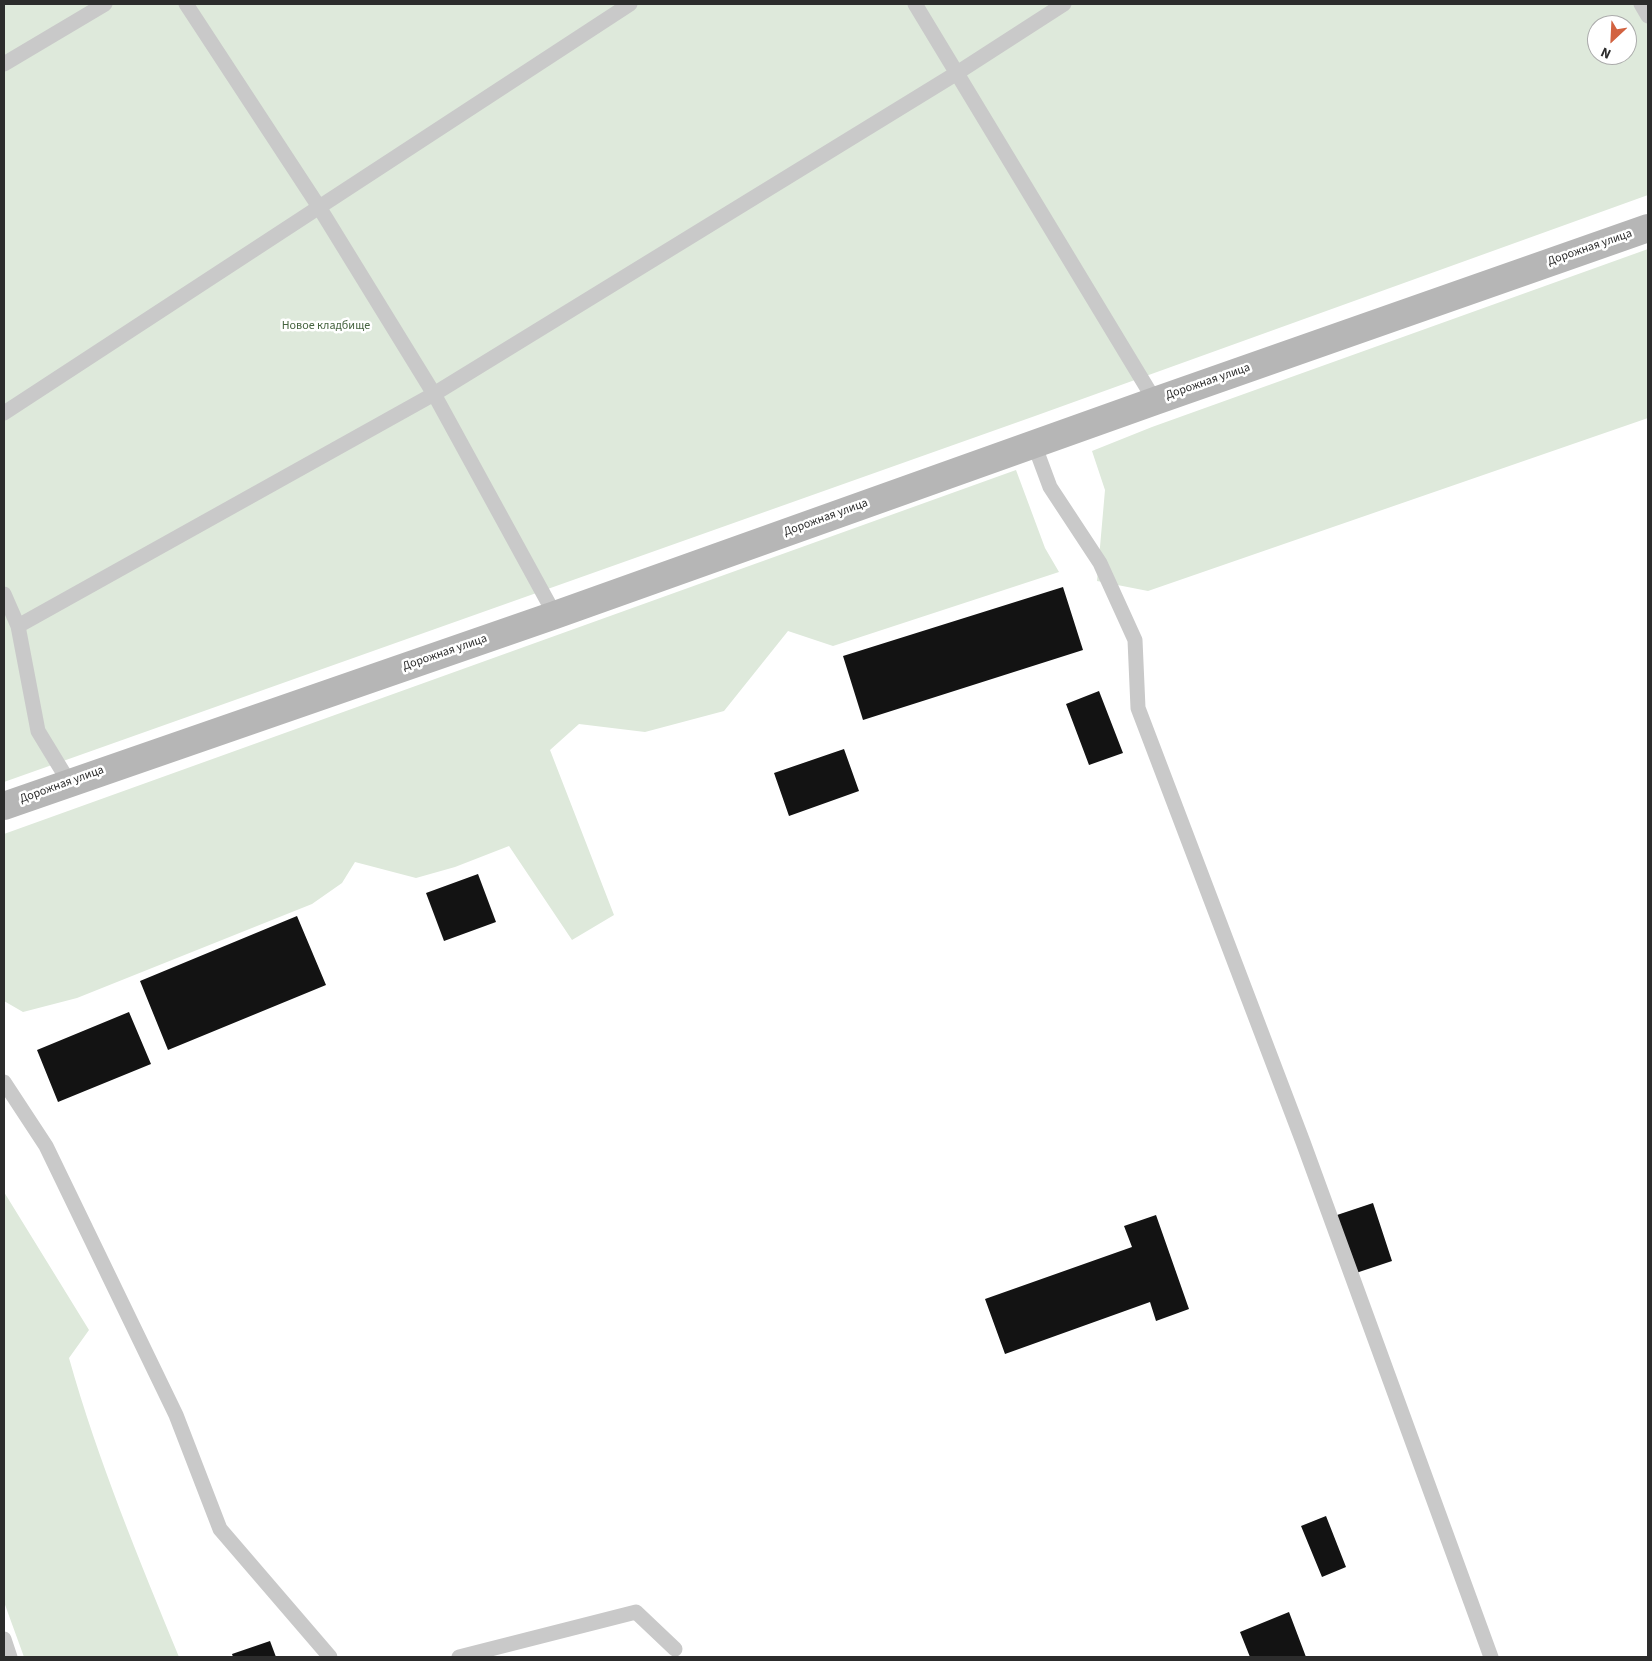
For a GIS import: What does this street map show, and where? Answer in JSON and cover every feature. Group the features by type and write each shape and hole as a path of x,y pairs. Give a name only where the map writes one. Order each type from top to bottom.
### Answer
{"street":[{"name":"Дорожная улица","path":"4,806 556,615 1155,401 1648,228"}],"lane":[{"path":"4,64 105,4"},
{"path":"186,4 319,207 434,394 556,615"},
{"path":"4,413 630,4"},
{"path":"915,4 1155,401"},
{"path":"18,626 434,394 957,73 1064,4"},
{"path":"1641,4 1648,16"},
{"path":"1034,444 1050,487 1100,563 1135,640 1138,708 1306,1151 1490,1657"},
{"path":"4,594 18,626 38,731 69,782"},
{"path":"4,1082 46,1146 176,1415 220,1530 330,1657"},
{"path":"459,1657 636,1612 675,1649"},
{"path":"4,1639 10,1657"}],"green space":[{"name":"Новое кладбище","path":"4,4 1648,4 1648,195 1035,416 4,782"},
{"path":"1648,249 1648,418 1148,591 1097,581 1105,490 1092,451 1152,427"},
{"path":"1016,470 1045,548 1059,572 833,646 788,631 724,711 645,732 579,724 550,750 614,915 572,940 509,846 455,867 416,878 355,862 342,883 312,904 77,998 23,1012 4,1001 4,834"},
{"path":"4,1192 89,1330 69,1358 106,1472 179,1657 24,1657 4,1602"}],"building":[{"path":"1063,587 1083,650 863,720 843,656"},
{"path":"1099,691 1123,753 1089,765 1066,704"},
{"path":"844,749 859,791 789,816 774,773"},
{"path":"478,874 496,922 444,941 426,893"},
{"path":"297,916 326,985 168,1050 140,981"},
{"path":"129,1012 151,1064 58,1102 37,1050"},
{"path":"1373,1203 1392,1261 1356,1273 1337,1215"},
{"path":"1156,1215 1189,1309 1156,1321 1150,1302 1005,1354 985,1299 1132,1247 1124,1226"},
{"path":"1326,1516 1346,1567 1322,1577 1301,1526"},
{"path":"1289,1612 1306,1657 1250,1657 1240,1632"},
{"path":"270,1641 276,1657 233,1657 232,1654"}]}
